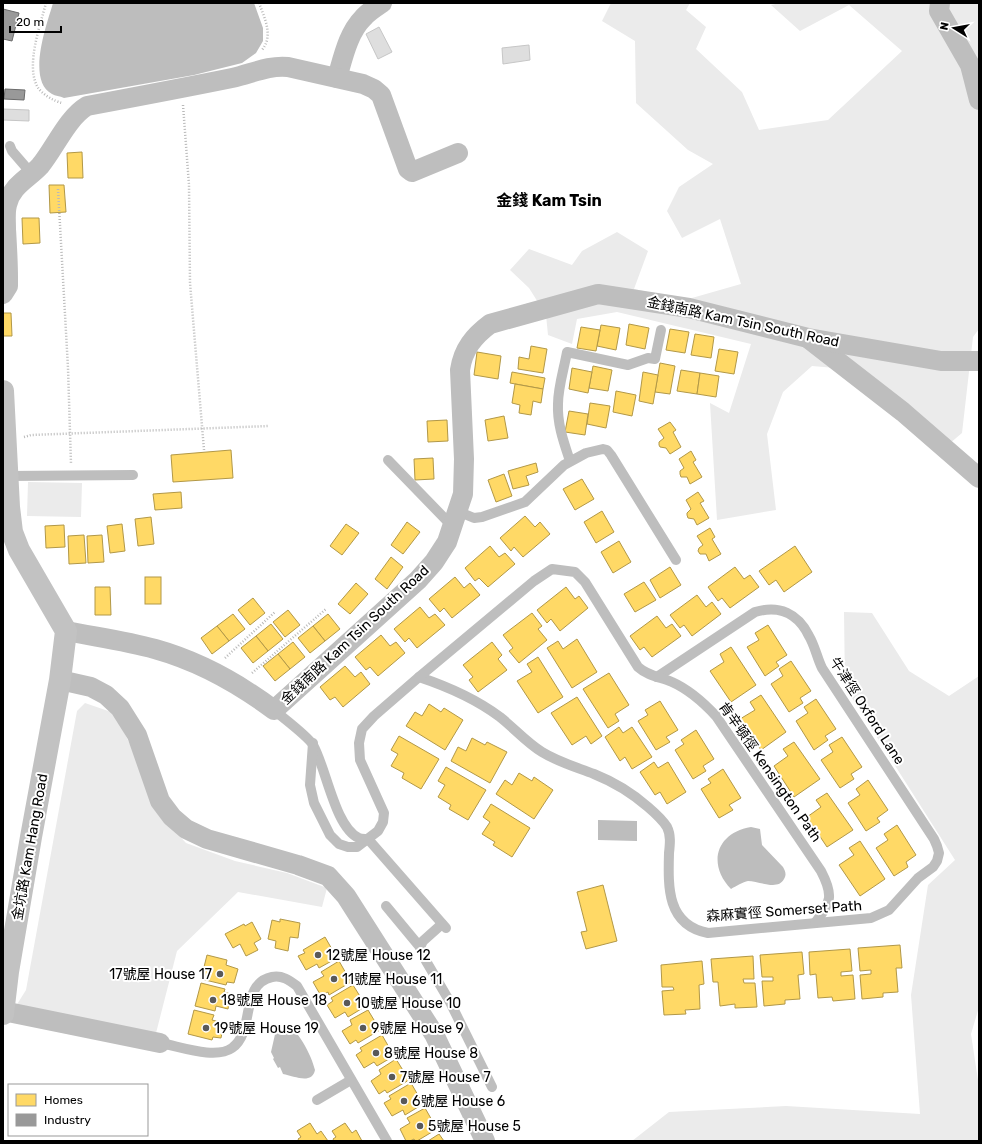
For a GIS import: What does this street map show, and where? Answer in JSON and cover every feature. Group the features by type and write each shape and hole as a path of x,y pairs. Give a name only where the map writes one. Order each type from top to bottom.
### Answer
{"street":[{"path":"337,78 345,51 354,30 362,19 379,4"},
{"path":"936,6 970,65 979,100"},
{"path":"3,294 8,286 6,205 10,196 9,187 31,173 40,165 81,110 87,106 234,78 255,71 278,66 363,84 374,89 381,95 408,169 412,172 458,152"},
{"name":"金錢南路 Kam Tsin South Road","path":"66,631 156,649 182,658 211,670 274,710 418,580 434,562 447,542 463,494 464,459 460,370 462,358 477,334 490,324 598,294 689,308 808,338 941,361 979,361"},
{"path":"808,338 903,412 979,478"},
{"path":"3,391 9,507 12,526 19,550 66,631"},
{"name":"金坑路 Kam Hang Road","path":"3,1014 8,972 60,680 66,631"},
{"path":"60,680 91,687 106,695 120,708 137,735 160,801 172,816 186,829 213,841 298,865 328,876 346,896 434,1034 485,1141"},
{"path":"4,1011 160,1043"}],"lane":[{"path":"10,146 12,151 31,173"},
{"path":"570,462 562,437 558,406 558,395 567,352 628,365 648,358 655,359 661,330"},
{"path":"388,460 455,519 482,517 525,502 564,465 586,453 603,449 607,450 676,560"},
{"path":"8,476 133,475"},
{"name":"肯辛頓徑 Kensington Path","path":"368,839 378,831 383,822 384,813 360,760 359,743 362,729 374,716 419,677 534,581 552,569 575,572 585,582 638,667 650,676 671,682 690,692 706,705 716,716 821,872 828,886 829,898 826,908 815,923"},
{"name":"牛津徑 Oxford Lane","path":"657,677 755,612 773,609 790,614 805,628 822,668 934,839 938,853 937,861 928,872"},
{"name":"森麻實徑 Somerset Path","path":"419,677 431,681 481,705 499,717 541,751 558,762 593,774 618,785 661,819 667,828 671,840 668,884 673,903 680,919 692,929 708,933 871,918 889,910 918,878 928,872"},
{"path":"274,710 312,743 326,774 337,810 345,825 355,836 360,839 368,839 444,926 423,941 420,947"},
{"path":"312,743 310,785 312,797 330,835 339,844 348,848 357,846 368,839"},
{"path":"386,906 420,947 426,962 450,1002 492,1087"},
{"path":"160,1043 210,1053 222,1053 232,1048 240,1040 256,986 265,978 277,976 288,979 297,986 387,1141"},
{"path":"317,1100 351,1080"}],"path":[{"path":"46,3 34,53 33,72 37,87 52,100 64,103"},
{"path":"259,3 266,24 268,39 265,46 260,51"},
{"path":"182,87 189,185 190,283 204,450"},
{"path":"58,188 68,368 72,476"},
{"path":"6,443 31,435 269,426"},
{"path":"247,678 326,608"},
{"path":"220,662 275,612"}],"shaded area":[{"path":"53,3 254,3 263,28 263,41 256,53 242,63 194,75 64,98 52,94 44,87 40,77 40,51"},
{"path":"611,3 690,3 686,10 706,27 696,49 742,92 759,130 828,120 902,51 849,5 800,31 771,5 780,3 930,3 938,11 941,3 979,3 979,329 973,337 962,433 949,444 847,369 812,366 783,392 767,434 776,510 717,520 710,403 729,413 751,344 617,312 577,319 572,344 548,335 546,315 529,288 510,270 529,249 572,265 582,251 617,232 648,251 634,289 685,300 741,284 720,219 682,238 667,211 679,187 713,164 688,150 636,103 635,41 602,21"},
{"path":"28,482 82,483 81,517 27,516"},
{"path":"844,612 872,613 909,671 949,696 979,676 979,1007 971,1034 979,1087 979,1141 632,1141 669,1112 786,1106 920,1114 911,995 928,885 955,860 845,687"},
{"path":"85,703 114,713 131,746 164,819 186,843 235,861 287,873 327,888 322,907 238,892 177,951 155,1037 16,1006 26,990 77,711"},
{"path":"598,820 637,821 637,841 598,840"},
{"path":"751,827 760,829 762,845 783,867 785,877 781,883 773,885 748,881 731,889 719,870 719,851 723,843 730,836 739,830"},
{"path":"282,1025 288,1026 293,1030 303,1042 311,1057 315,1070 313,1075 310,1077 302,1078 283,1074 280,1067 278,1068 273,1059 274,1058 271,1052 276,1030"}],"building: Homes":[{"path":"82,152 83,178 68,178 67,153"},
{"path":"49,185 64,185 66,212 50,213"},
{"path":"22,218 39,218 40,243 23,244"},
{"path":"3,313 11,313 12,336 3,336"},
{"path":"629,324 649,328 645,349 626,345"},
{"path":"601,325 620,328 616,350 597,346"},
{"path":"581,327 600,330 596,351 577,348"},
{"path":"670,329 689,332 685,353 666,350"},
{"path":"695,334 714,337 711,358 691,355"},
{"path":"531,346 547,349 543,373 518,369 519,357 529,359"},
{"path":"719,349 738,352 734,374 715,371"},
{"path":"477,352 501,356 498,379 474,375"},
{"path":"660,363 675,366 670,394 655,392"},
{"path":"593,366 612,370 608,391 589,388"},
{"path":"572,368 592,372 588,393 569,389"},
{"path":"681,370 700,373 697,394 677,391"},
{"path":"512,372 545,378 543,389 510,383"},
{"path":"643,372 658,375 653,404 639,401"},
{"path":"700,373 719,376 716,397 697,394"},
{"path":"515,384 543,389 541,403 533,401 531,415 519,413 520,405 512,403"},
{"path":"616,391 636,395 632,416 613,412"},
{"path":"590,403 610,406 606,428 587,424"},
{"path":"569,411 588,414 585,435 565,432"},
{"path":"504,416 508,438 488,441 485,420"},
{"path":"447,420 448,441 428,442 427,421"},
{"path":"670,422 676,430 673,432 681,447 670,454 666,448 660,447 659,445 659,442 664,438 658,429"},
{"path":"231,450 233,478 173,482 171,455"},
{"path":"691,451 696,460 693,462 702,477 690,484 687,477 681,477 680,471 684,468 679,459"},
{"path":"433,458 434,479 415,480 414,459"},
{"path":"536,463 538,472 526,476 529,485 513,489 508,471"},
{"path":"504,474 512,496 496,502 488,480"},
{"path":"582,479 594,499 575,510 563,489"},
{"path":"181,492 182,508 155,510 153,494"},
{"path":"698,492 704,501 700,503 709,518 697,525 694,519 688,518 687,513 691,509 686,500"},
{"path":"602,511 614,532 596,543 584,522"},
{"path":"525,516 535,527 540,522 550,534 523,557 514,547 511,551 500,538"},
{"path":"151,517 154,544 138,546 135,519"},
{"path":"407,522 420,532 403,554 391,545"},
{"path":"122,524 125,551 110,553 107,526"},
{"path":"346,524 359,533 342,555 330,546"},
{"path":"64,525 65,547 46,548 45,526"},
{"path":"710,528 715,537 712,539 721,554 709,561 706,554 700,554 698,551 703,545 697,536"},
{"path":"84,535 86,563 69,564 68,536"},
{"path":"102,535 104,562 88,563 87,536"},
{"path":"619,541 631,562 613,573 601,552"},
{"path":"490,546 499,557 505,553 515,564 488,587 479,578 475,581 465,568"},
{"path":"795,546 812,572 784,592 776,580 769,585 759,571"},
{"path":"391,557 403,567 387,589 375,579"},
{"path":"670,567 681,585 660,598 650,580"},
{"path":"735,567 744,579 750,575 759,587 730,608 722,598 718,601 708,587"},
{"path":"145,577 161,577 161,604 145,604"},
{"path":"455,577 464,588 470,583 480,595 452,618 444,608 440,612 429,599"},
{"path":"644,582 656,600 635,612 624,594"},
{"path":"356,583 368,594 350,614 338,604"},
{"path":"95,587 110,587 111,615 95,615"},
{"path":"566,587 575,599 579,596 588,608 560,631 551,619 547,623 537,610"},
{"path":"697,595 706,607 712,602 721,614 692,636 684,625 680,628 670,615"},
{"path":"253,598 265,613 250,625 238,610"},
{"path":"420,607 429,618 435,614 445,625 417,648 409,638 405,642 394,629"},
{"path":"288,610 300,625 285,637 273,622"},
{"path":"532,613 542,626 538,629 547,640 519,663 509,651 513,648 503,635"},
{"path":"233,614 245,629 229,641 217,626"},
{"path":"328,614 340,629 325,641 313,626"},
{"path":"657,616 666,628 672,624 681,636 652,657 644,647 640,650 630,636"},
{"path":"271,624 283,639 268,651 256,636"},
{"path":"768,625 787,655 776,662 779,666 765,676 747,647 759,640 755,633"},
{"path":"217,626 229,641 212,654 201,638"},
{"path":"313,626 325,641 310,653 298,638"},
{"path":"381,635 390,646 396,642 405,653 378,676 370,667 366,670 355,657"},
{"path":"256,636 268,651 253,663 241,648"},
{"path":"577,639 597,672 572,688 547,648 558,641 563,649"},
{"path":"293,642 305,657 290,669 278,654"},
{"path":"492,642 502,655 498,659 507,670 478,692 469,680 473,677 463,665"},
{"path":"731,647 756,685 731,702 710,671 724,662 720,654"},
{"path":"278,654 290,669 275,681 263,666"},
{"path":"538,657 563,697 538,713 517,681 532,672 527,664"},
{"path":"791,661 811,691 800,698 803,703 789,712 771,684 783,676 779,669"},
{"path":"345,666 355,677 361,672 370,684 343,707 335,697 330,700 320,687"},
{"path":"609,673 629,705 615,714 619,721 608,728 583,689"},
{"path":"761,695 786,732 761,750 740,719 755,710 750,702"},
{"path":"577,697 602,736 591,744 586,736 572,745 551,713"},
{"path":"816,699 836,729 825,736 828,740 814,750 796,721 808,713 804,707"},
{"path":"660,701 678,730 666,737 670,742 656,750 638,721 648,715 645,710"},
{"path":"429,704 441,712 444,708 463,720 445,750 406,726 415,712 422,716"},
{"path":"619,727 623,733 632,727 652,757 632,769 625,757 620,761 605,737"},
{"path":"696,730 714,759 703,766 706,771 693,779 675,750 684,744 681,740"},
{"path":"399,736 439,759 421,789 402,778 404,773 391,766 398,754 391,750"},
{"path":"842,737 862,767 851,774 854,779 840,788 821,760 833,752 829,745"},
{"path":"472,738 485,745 487,742 507,752 490,783 451,761 458,747 466,751"},
{"path":"794,742 820,779 794,797 774,766 788,756 783,749"},
{"path":"654,762 658,768 668,762 686,792 667,804 660,792 655,795 640,772"},
{"path":"446,767 486,790 468,820 449,809 451,805 438,797 445,785 438,781"},
{"path":"723,769 741,798 729,805 733,810 719,818 701,789 711,783 708,779"},
{"path":"519,773 532,781 534,777 553,790 534,819 496,794 505,780 512,785"},
{"path":"868,780 888,810 877,818 880,822 866,831 848,803 860,795 856,789"},
{"path":"827,793 853,830 827,847 807,817 821,807 816,800"},
{"path":"491,804 530,828 512,857 493,845 495,842 482,834 490,822 483,817"},
{"path":"897,825 916,855 906,862 908,867 894,876 876,848 888,840 884,834"},
{"path":"860,841 885,879 860,896 839,865 854,855 849,848"},
{"path":"603,885 617,941 586,949 581,932 587,931 577,892"},
{"path":"280,919 300,923 298,938 290,937 288,951 275,948 276,941 268,939 272,920 280,922"},
{"path":"252,922 261,939 254,943 258,950 246,956 240,944 233,948 225,934 244,924 245,926"},
{"name":"12號屋 House 12","path":"325,937 337,958 319,968 317,964 306,970 298,956 305,953 303,950"},
{"path":"900,945 902,968 896,968 898,992 883,993 883,997 862,999 860,975 871,974 871,970 860,971 858,948"},
{"path":"850,949 852,971 841,972 841,976 853,975 855,999 833,1001 832,997 818,998 816,974 810,975 809,952"},
{"path":"802,952 804,974 798,975 800,999 785,1000 785,1004 764,1006 762,981 773,981 773,977 762,977 760,955"},
{"name":"17號屋 House 17","path":"207,955 227,960 226,965 238,969 234,983 227,982 226,985 201,979"},
{"path":"753,956 754,979 743,979 744,983 755,983 757,1007 735,1008 735,1004 720,1006 718,982 713,982 711,959"},
{"name":"11號屋 House 11","path":"339,961 351,982 329,995 328,992 321,996 313,982 324,976 321,972"},
{"path":"702,961 704,984 699,985 700,1009 685,1010 686,1014 664,1015 662,991 674,990 673,987 662,987 661,965"},
{"name":"18號屋 House 18","path":"201,983 225,989 224,992 231,994 228,1009 216,1006 215,1011 195,1006"},
{"name":"10號屋 House 10","path":"353,985 366,1006 348,1017 345,1012 335,1018 327,1005 333,1001 331,998"},
{"name":"19號屋 House 19","path":"194,1010 214,1015 212,1020 224,1023 221,1038 213,1037 212,1040 188,1034"},
{"name":"9號屋 House 9","path":"368,1010 380,1030 358,1043 356,1040 350,1044 342,1031 352,1025 350,1020"},
{"name":"8號屋 House 8","path":"382,1035 394,1056 377,1066 374,1062 364,1068 356,1055 362,1051 360,1048"},
{"name":"7號屋 House 7","path":"396,1059 409,1080 387,1093 385,1090 379,1094 371,1081 381,1074 379,1070"},
{"name":"6號屋 House 6","path":"411,1083 423,1104 405,1115 403,1110 392,1116 384,1103 391,1099 389,1096"},
{"name":"5號屋 House 5","path":"425,1108 437,1129 417,1141 414,1139 406,1141 400,1129 410,1123 407,1118"},
{"path":"310,1123 317,1134 321,1131 328,1141 299,1141 298,1139 301,1137 297,1131"},
{"path":"345,1123 352,1133 356,1130 362,1141 334,1141 333,1139 336,1137 332,1131"},
{"path":"439,1134 444,1141 428,1141"}],"building: Industry":[{"path":"3,9 19,13 12,41 3,39"},
{"path":"5,89 25,90 24,100 4,99"}],"building: Other":[{"path":"379,27 392,52 378,59 366,34"},
{"path":"529,45 530,60 503,64 502,48"},
{"path":"3,109 29,110 29,121 3,120"}],"place":[{"name":"12號屋 House 12","path":"318,955"},
{"name":"17號屋 House 17","path":"220,974"},
{"name":"11號屋 House 11","path":"334,979"},
{"name":"18號屋 House 18","path":"213,1000"},
{"name":"10號屋 House 10","path":"347,1003"},
{"name":"19號屋 House 19","path":"206,1028"},
{"name":"9號屋 House 9","path":"363,1028"},
{"name":"8號屋 House 8","path":"376,1053"},
{"name":"7號屋 House 7","path":"392,1077"},
{"name":"6號屋 House 6","path":"404,1101"},
{"name":"5號屋 House 5","path":"420,1126"}],"district":[{"name":"金錢 Kam Tsin","path":"549,200"}]}
